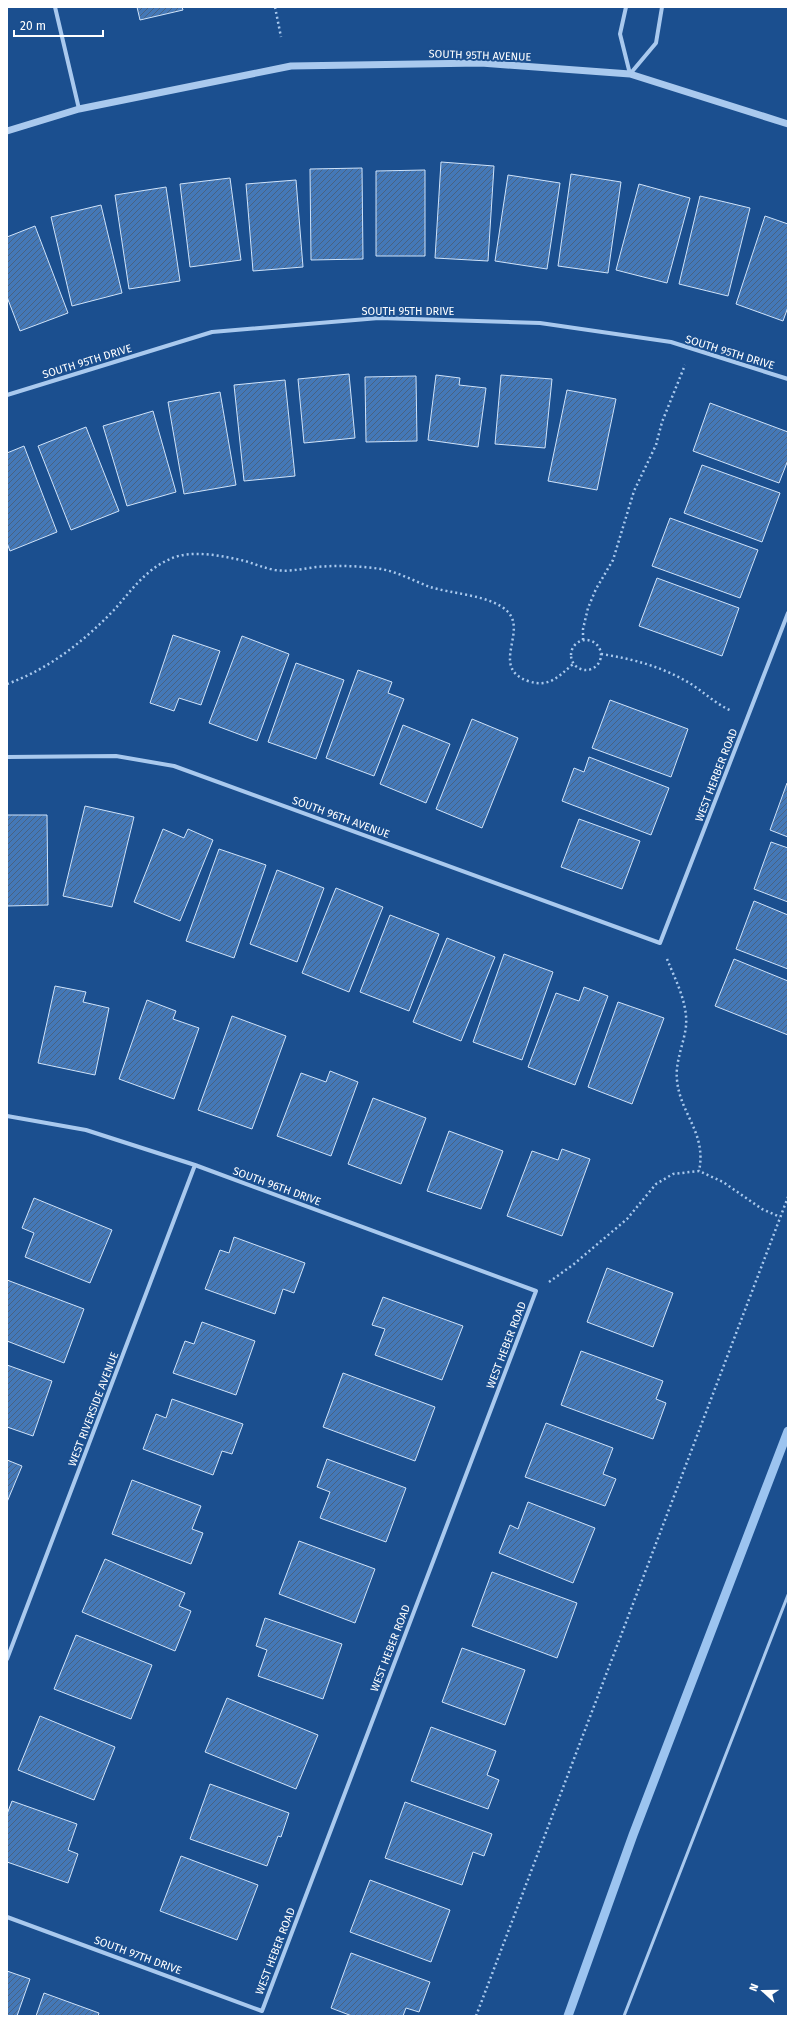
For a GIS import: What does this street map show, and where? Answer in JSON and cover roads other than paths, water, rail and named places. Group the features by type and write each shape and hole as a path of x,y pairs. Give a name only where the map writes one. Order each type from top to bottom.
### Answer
{"street":[{"path":"55,7 79,109"},
{"path":"626,7 620,34 630,74"},
{"path":"630,74 656,43 662,7"},
{"name":"SOUTH 95TH AVENUE","path":"7,131 79,109 291,66 481,64 630,74 788,124"},
{"name":"SOUTH 95TH DRIVE","path":"7,395 212,332 379,318 540,323 671,342 788,379"},
{"name":"WEST HERBER ROAD","path":"660,943 788,613"},
{"name":"SOUTH 96TH AVENUE","path":"7,758 116,756 174,766 660,943"},
{"name":"SOUTH 96TH DRIVE","path":"7,1116 86,1130 195,1165 536,1291"},
{"name":"WEST RIVERSIDE AVENUE","path":"7,1659 195,1165"},
{"name":"WEST HEBER ROAD","path":"262,2011 536,1291"},
{"name":"SOUTH 97TH DRIVE","path":"7,1917 262,2011"}],"lane":[{"path":"624,2016 788,1595"}],"waterway":[{"path":"568,2016 633,1835 788,1431"}]}
